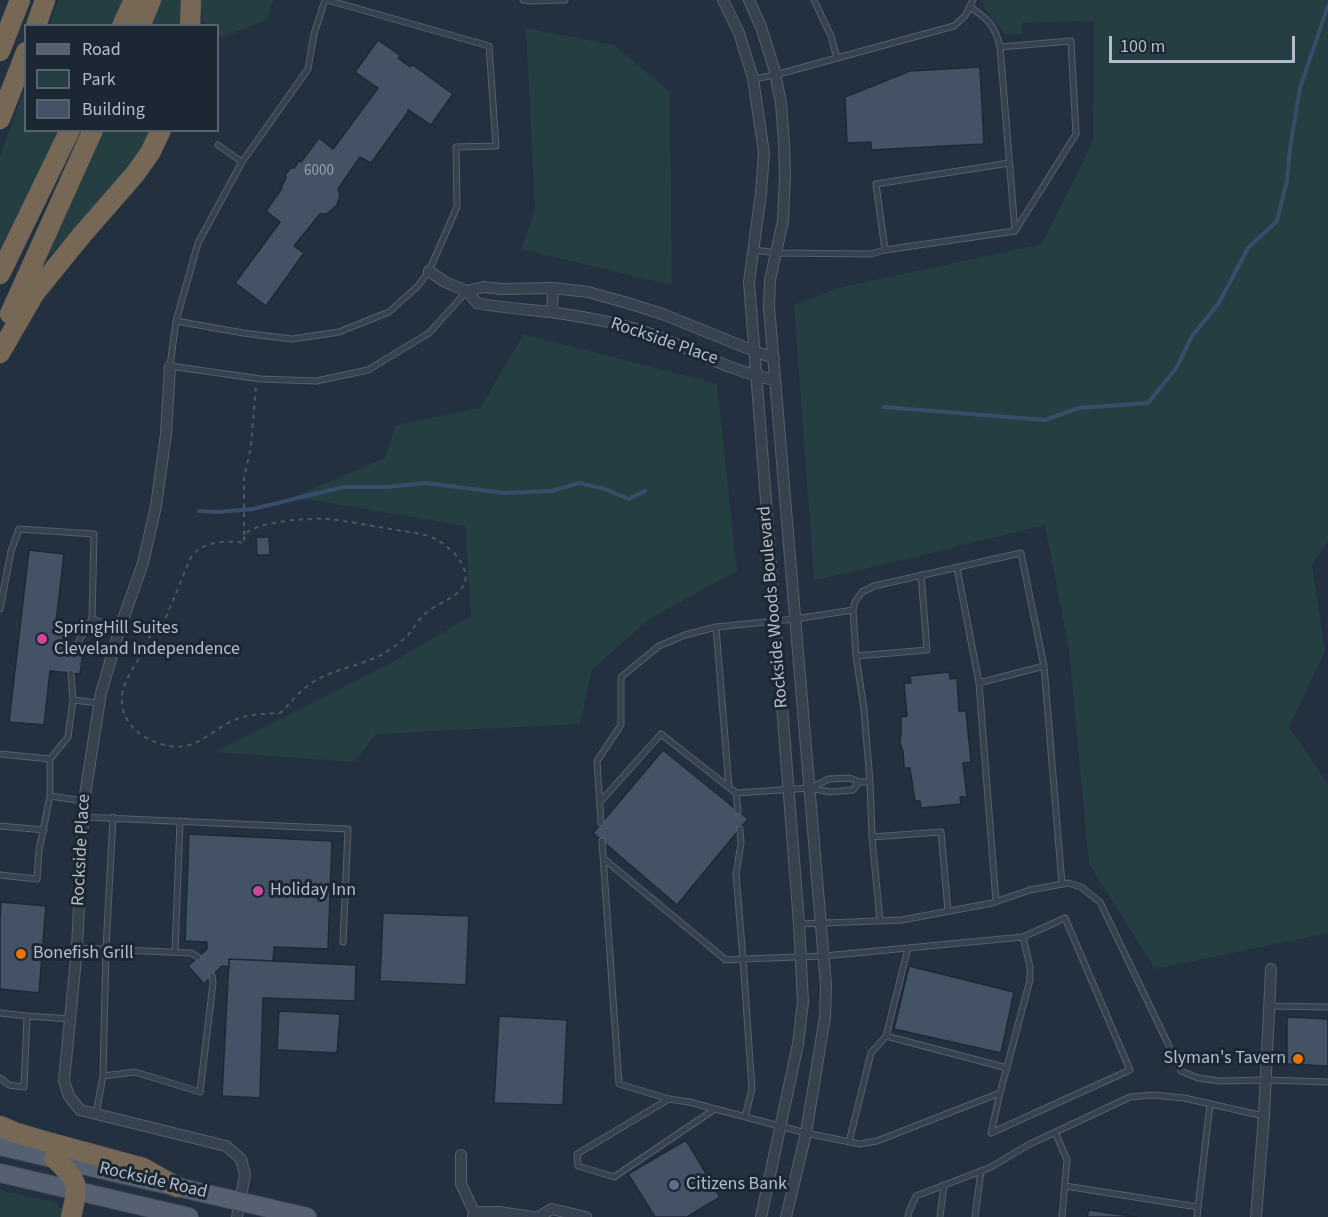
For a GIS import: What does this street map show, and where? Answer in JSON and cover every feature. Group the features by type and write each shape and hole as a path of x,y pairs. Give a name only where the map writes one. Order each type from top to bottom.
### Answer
{"highway":[{"path":"0,51 20,0"},
{"path":"37,24 45,0"},
{"path":"123,24 134,0"},
{"path":"141,24 151,0"},
{"path":"190,24 191,0"},
{"path":"0,119 24,57"},
{"path":"0,274 69,132"},
{"path":"0,339 92,132"},
{"path":"0,353 34,294 135,174 150,153 160,132"},
{"path":"0,1126 14,1132 143,1168 177,1187"},
{"path":"54,1158 73,1178 77,1191 71,1217"}],"main road":[{"name":"Rockside Road","path":"0,1146 177,1187 238,1209 307,1217"},
{"name":"Rockside Road","path":"0,1173 189,1217"}],"street":[{"name":"Rockside Woods Boulevard","path":"723,0 739,33 754,79 764,153 754,250 748,282 799,924 803,1002 798,1044 761,1217"},
{"name":"Rockside Woods Boulevard","path":"749,0 761,27 781,103 785,176 783,221 770,280 769,307 826,985 825,1017 806,1133 786,1217"},
{"name":"Rockside Place","path":"429,272 467,291 477,303 586,317 637,329 755,376 775,380"},
{"path":"467,291 484,287 553,288 588,292 631,304 774,358"},
{"path":"552,312 553,288"},
{"name":"Rockside Place","path":"170,366 166,434 156,506 125,630 101,693 84,801 77,948 64,1082 69,1096 80,1110 226,1146 241,1159 245,1176 238,1209"},
{"path":"1256,1217 1264,1116 1271,969"},
{"path":"461,1155 461,1184 473,1215 499,1212 532,1217"},
{"path":"538,1217 552,1209 586,1217"}],"lane":[{"path":"176,321 292,339 339,333 389,312 418,286 429,272 457,207 456,147 496,146 489,46 326,0 314,34 308,69 242,162 198,243 176,321 170,366 256,379 316,381 368,370 429,333 467,291"},
{"path":"523,0 565,0"},
{"path":"814,0 831,36 837,58"},
{"path":"754,79 954,26 965,16 973,0"},
{"path":"970,7 987,18 997,33 1000,47 1015,231"},
{"path":"754,250 777,253 872,254 885,250 1015,231 1076,134 1071,40 1000,47"},
{"path":"218,145 242,162"},
{"path":"885,250 876,184 1009,163"},
{"path":"0,609 11,551 19,529 94,534 92,619 73,651"},
{"path":"880,921 864,709 856,656 853,610 855,602 862,592 874,586 1021,553 1044,666 1062,884"},
{"path":"957,568 979,683 996,902"},
{"path":"856,656 927,650 921,575"},
{"path":"602,823 597,761 621,725 621,677 658,646 685,635 716,627 853,610"},
{"path":"92,619 125,630"},
{"path":"716,627 729,787"},
{"path":"979,683 1044,666"},
{"path":"0,875 37,879 39,850 50,796 50,759 68,737 73,700 71,673"},
{"path":"73,700 99,703"},
{"path":"600,802 661,734 736,793 738,812"},
{"path":"0,754 50,759"},
{"path":"809,788 829,779 850,778 859,782 870,782"},
{"path":"736,793 809,788 830,792 853,790 859,782"},
{"path":"50,796 84,801"},
{"path":"83,817 348,829 343,942"},
{"path":"96,1114 103,1076 106,949 113,817"},
{"path":"175,952 180,820"},
{"path":"0,826 44,830"},
{"path":"740,829 741,843 736,874 752,1089 745,1117"},
{"path":"872,837 941,832 948,911"},
{"path":"602,842 619,1084 669,1099 860,1144 877,1141 1000,1093"},
{"path":"604,859 726,960 824,956 1023,937 1065,918 1130,1070 991,1133 1030,980 1030,967 1023,937"},
{"path":"799,924 902,920 996,902 1030,890 1068,883 1081,887 1100,902 1181,1071 1198,1078 1220,1081 1328,1082"},
{"path":"77,948 191,953 198,957"},
{"path":"849,1142 871,1053 886,1036 908,948"},
{"path":"103,1076 135,1072 200,1092 212,976"},
{"path":"1270,1006 1328,1007"},
{"path":"0,1013 70,1019"},
{"path":"0,1078 9,1085 24,1087 27,1016"},
{"path":"886,1036 1006,1068"},
{"path":"908,1217 916,1196 989,1168 1030,1144 1130,1097 1153,1095 1184,1098 1264,1116"},
{"path":"669,1099 577,1154 578,1166 614,1177 715,1109"},
{"path":"1197,1217 1210,1104"},
{"path":"1055,1132 1067,1160 1062,1217"},
{"path":"975,1217 981,1170"},
{"path":"940,1217 944,1185"},
{"path":"1065,1186 1198,1207"}],"path":[{"path":"244,535 258,526 328,519 416,533 434,538 448,548 459,560 465,572 465,583 458,593 427,611 408,636 384,653 360,664 324,675 311,683 280,713 243,717 231,721 199,741 177,747 151,740 134,729 122,707 124,685 150,636 164,622 191,557 195,551 207,545 244,543 243,490 252,435 256,379"},
{"path":"125,630 150,636"}],"green space":[{"path":"59,0 123,0 111,24 49,24"},
{"path":"160,0 181,0 181,24 150,24"},
{"path":"201,0 274,0 266,20 221,38 219,24 207,24 202,20"},
{"path":"983,0 1328,0 1328,541 1312,565 1325,652 1289,727 1328,784 1328,933 1155,969 1089,864 1069,650 1045,525 814,580 794,305 838,288 1042,244 1093,141 1094,22 1022,23 1023,34 1006,35 984,8"},
{"path":"526,28 614,45 670,92 672,285 521,249 535,210"},
{"path":"24,91 24,132 58,132 0,248 0,156"},
{"path":"101,132 153,132 139,156 101,205 41,264"},
{"path":"524,334 717,384 737,571 649,619 592,670 580,724 376,734 354,762 214,752 391,663 471,616 465,526 293,497 385,458 396,425 480,408"},
{"path":"0,1190 58,1203 59,1208 63,1208 61,1217 0,1217"}],"building":[{"path":"378,40 401,56 398,58 410,67 413,65 453,94 431,125 408,110 371,163 360,157 338,189 340,195 337,205 327,214 320,214 294,246 304,253 266,306 235,283 280,222 266,211 282,188 285,175 299,161 301,162 319,138 333,149 378,88 355,72"},
{"path":"980,67 984,144 871,150 871,142 847,143 845,97 910,71"},
{"path":"256,537 269,537 270,555 257,555"},
{"name":"SpringHill Suites Cleveland Independence","path":"29,550 64,554 56,622 66,627 63,650 83,652 80,674 50,671 44,725 9,722"},
{"path":"949,672 950,679 957,678 959,711 966,711 971,762 963,763 967,797 960,797 961,804 921,808 920,801 915,801 910,768 904,768 900,742 901,717 907,716 904,683 911,683 910,676"},
{"path":"663,750 748,819 677,905 593,833"},
{"name":"Holiday Inn","path":"189,834 332,841 328,949 274,947 273,961 229,959 229,967 222,966 204,984 188,966 207,949 207,942 185,941"},
{"name":"Bonefish Grill","path":"1,902 46,906 39,993 0,989"},
{"path":"383,913 469,916 466,985 380,981"},
{"path":"229,959 356,965 355,1001 263,998 260,1098 222,1096"},
{"path":"909,966 1014,992 1001,1053 894,1029"},
{"path":"279,1011 340,1014 337,1053 277,1050"},
{"path":"499,1016 567,1020 563,1105 494,1103"},
{"path":"1287,1017 1328,1019 1328,1066 1287,1064"},
{"name":"Citizens Bank","path":"686,1140 720,1197 687,1217 655,1217 628,1174"},
{"path":"1089,1210 1137,1217 1087,1217"}],"waterway":[{"path":"884,407 1045,420 1079,408 1148,403 1177,367 1192,336 1219,303 1248,248 1277,221 1287,181 1300,88 1328,6"},
{"path":"199,511 253,509 343,487 386,487 426,483 504,493 552,491 579,483 605,489 629,499 645,491"}],"place":[{"name":"SpringHill Suites Cleveland Independence","path":"42,639"},
{"name":"Holiday Inn","path":"258,891"},
{"name":"Bonefish Grill","path":"21,954"},
{"name":"Slyman's Tavern","path":"1298,1059"},
{"name":"Citizens Bank","path":"674,1185"}]}
